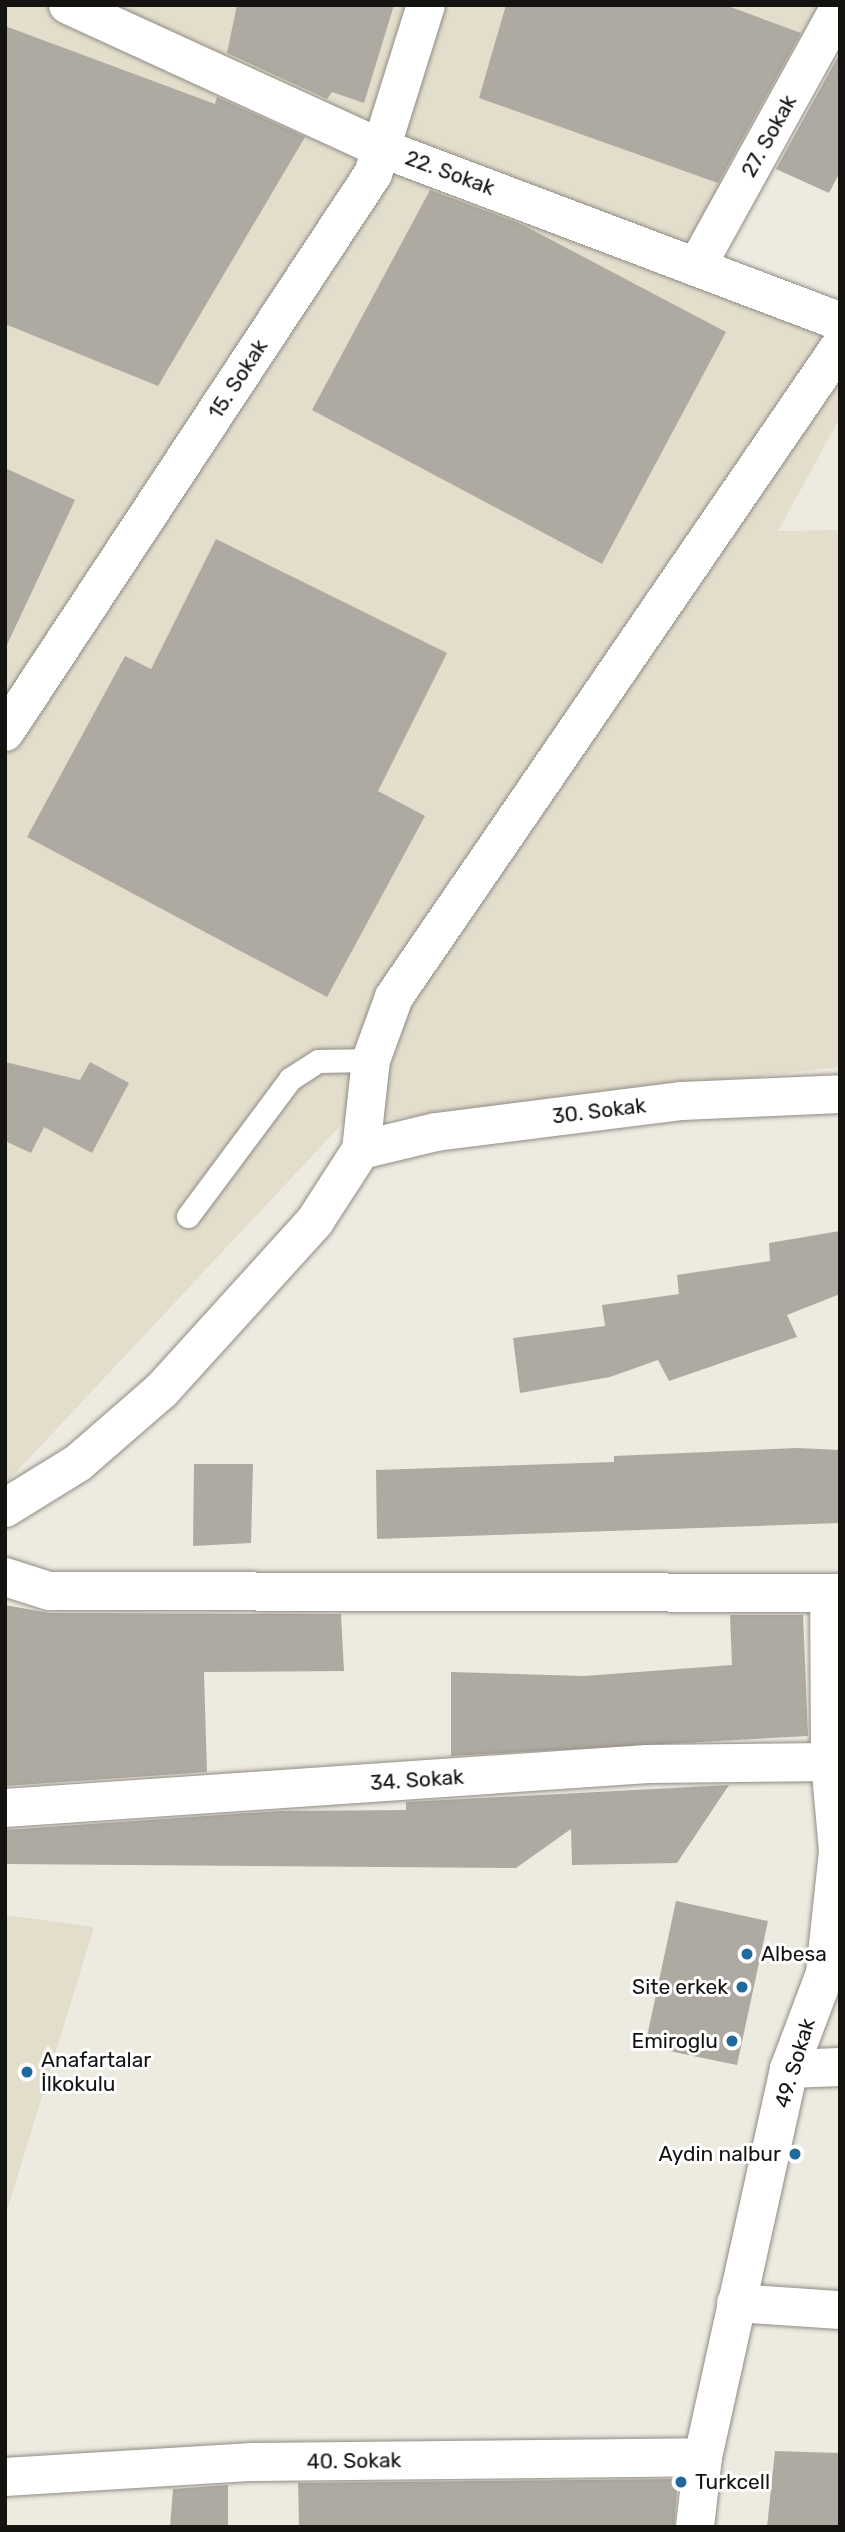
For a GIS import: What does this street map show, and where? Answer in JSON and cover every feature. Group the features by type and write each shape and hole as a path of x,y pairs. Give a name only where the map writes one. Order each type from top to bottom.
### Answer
{"street":[{"name":"22. Sokak","path":"68,5 381,148 698,264 840,321"},
{"name":"15. Sokak","path":"5,732 373,174 426,5"},
{"name":"27. Sokak","path":"698,264 840,7"},
{"path":"5,1508 78,1463 162,1390 315,1221 361,1150 371,1060 394,997 840,345"},
{"name":"30. Sokak","path":"361,1150 436,1132 682,1101 840,1094"},
{"path":"5,1577 49,1591 835,1594"},
{"name":"49. Sokak","path":"695,2527 703,2457 789,2069 825,1973 839,1851 830,1762 835,1594"},
{"name":"34. Sokak","path":"5,1808 647,1764 830,1762"},
{"path":"789,2069 840,2067"},
{"path":"736,2303 840,2310"},
{"name":"40. Sokak","path":"5,2477 253,2462 703,2457"}],"lane":[{"path":"188,1216 290,1080 318,1061 371,1060"}],"shaded area":[{"path":"5,5 840,5 696,245 840,326 840,418 778,531 840,530 840,1067 342,1124 5,1484"},
{"name":"Anafartalar İlkokulu","path":"5,1915 94,1927 5,2217"}],"building":[{"path":"237,5 394,5 364,103 332,92 327,99 227,53"},
{"path":"506,5 725,5 801,33 718,183 479,98"},
{"path":"5,26 215,104 217,97 305,137 158,386 5,324"},
{"path":"840,53 840,172 829,193 776,169"},
{"path":"430,190 523,225 726,332 602,564 312,410"},
{"path":"5,468 75,500 5,649"},
{"path":"216,539 447,653 378,791 425,816 327,997 27,837 125,656 151,669"},
{"path":"5,1062 80,1080 90,1062 129,1083 92,1153 44,1127 31,1153 5,1141"},
{"path":"840,1231 840,1294 787,1315 797,1337 669,1381 658,1360 610,1377 520,1393 513,1338 605,1326 602,1305 679,1294 677,1275 770,1261 769,1243"},
{"path":"797,1448 840,1450 840,1523 377,1539 376,1470 614,1462 614,1456"},
{"path":"194,1464 253,1464 251,1543 193,1546"},
{"path":"5,1605 49,1613 341,1614 344,1671 204,1672 207,1772 5,1786"},
{"path":"730,1615 803,1615 808,1736 451,1756 451,1672 584,1676 732,1665"},
{"path":"729,1785 677,1863 572,1865 571,1829 516,1868 5,1864 5,1830 279,1811 406,1810 406,1802"},
{"path":"676,1901 768,1921 737,2065 645,2046"},
{"path":"775,2451 840,2453 840,2527 767,2527"},
{"path":"678,2479 674,2527 299,2527 298,2483"},
{"path":"228,2485 228,2527 170,2527 173,2489"}],"place":[{"name":"Albesa","path":"747,1954"},
{"name":"Site erkek","path":"742,1987"},
{"name":"Emiroglu","path":"732,2041"},
{"name":"Anafartalar İlkokulu","path":"27,2072"},
{"name":"Aydin nalbur","path":"795,2154"},
{"name":"Turkcell","path":"681,2482"}]}
